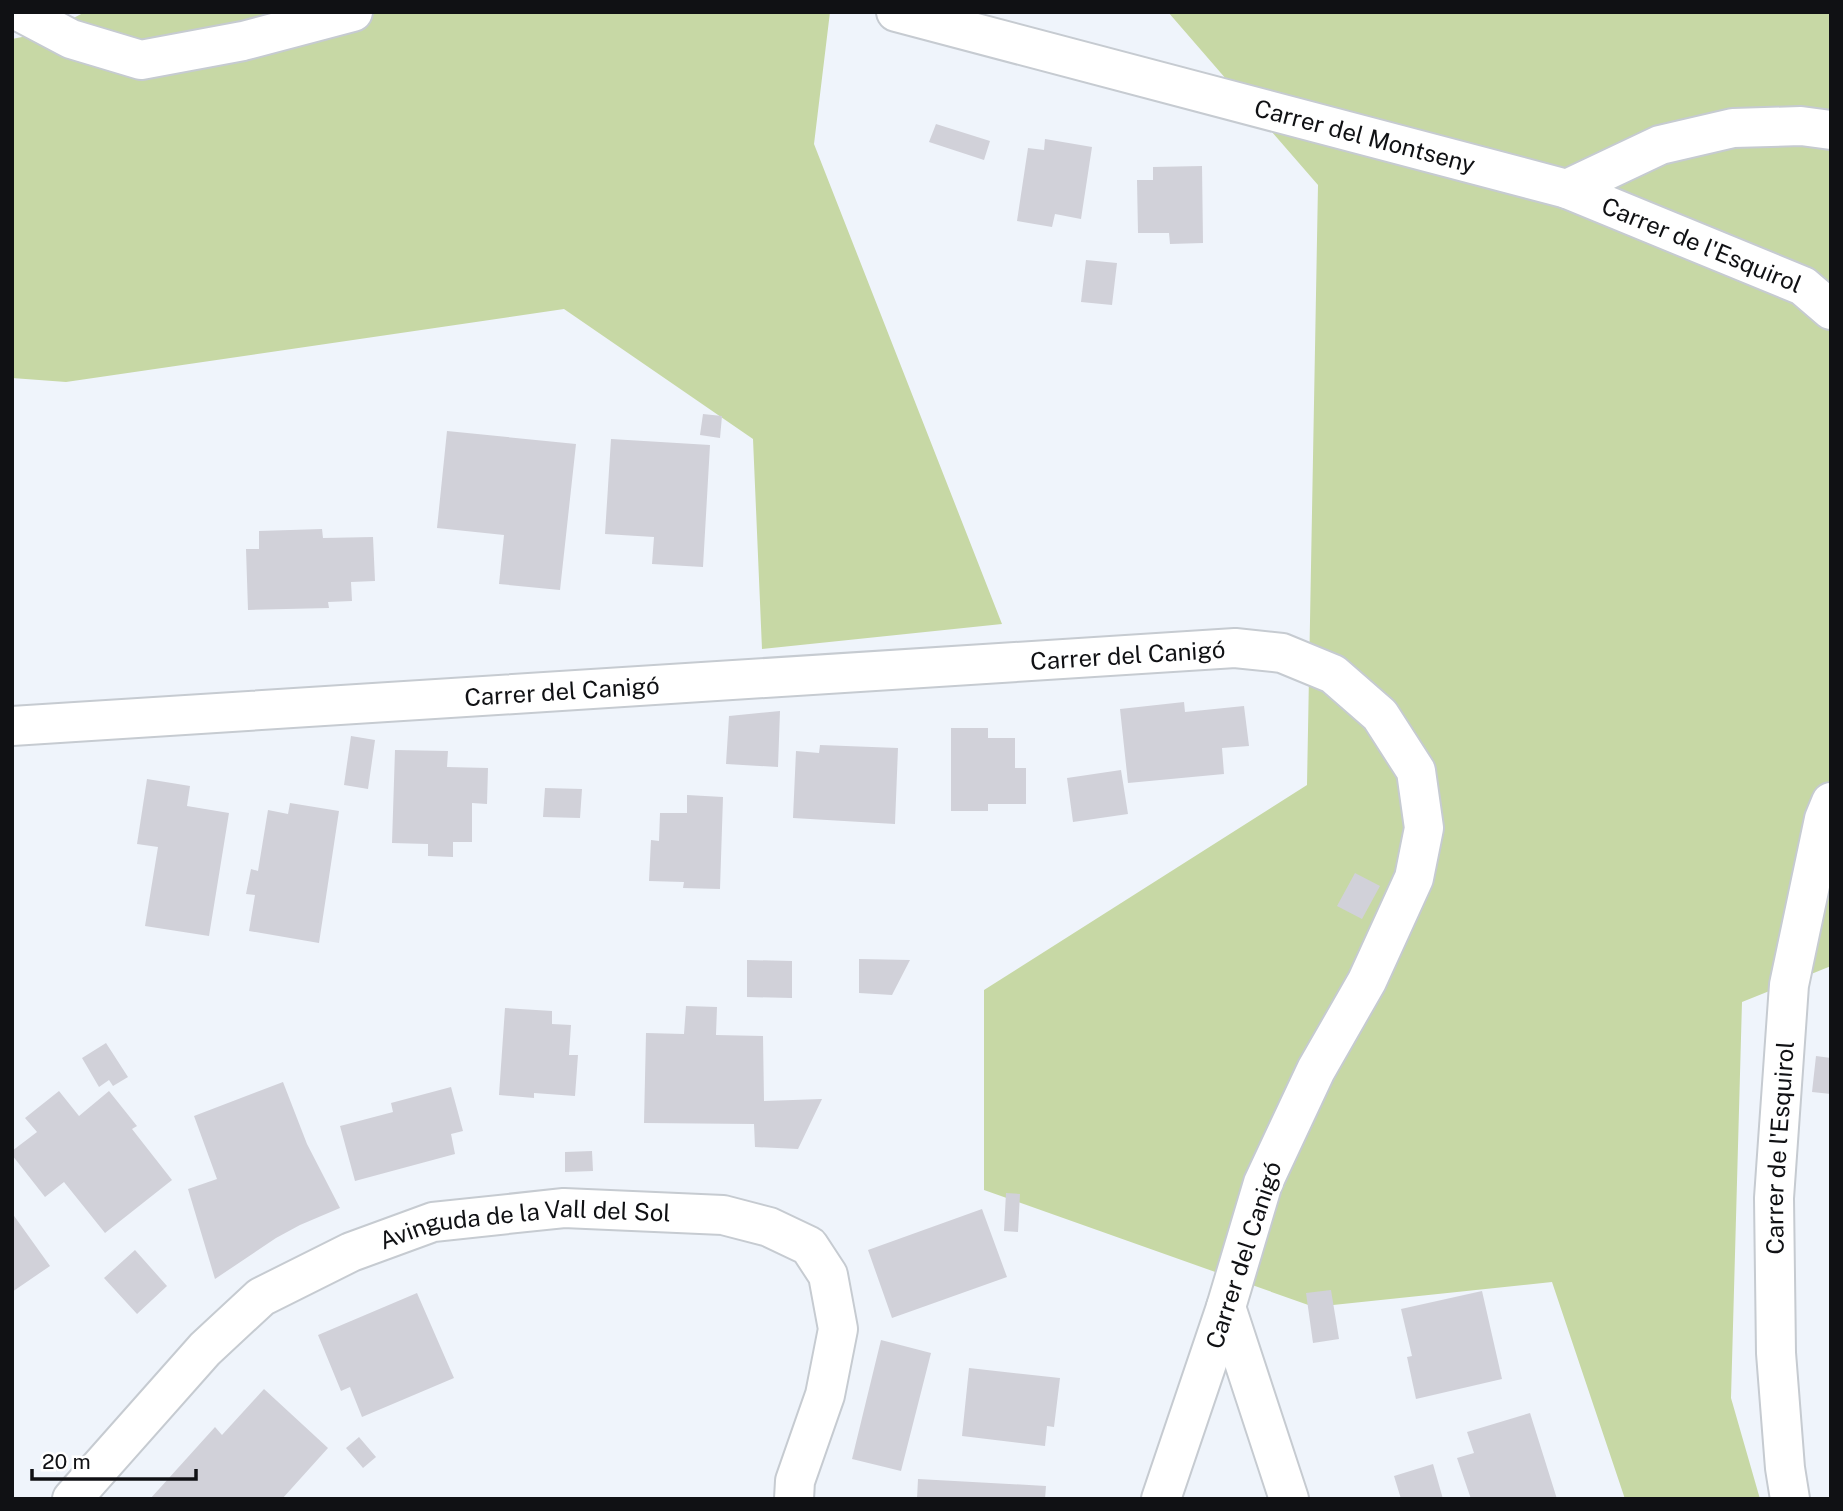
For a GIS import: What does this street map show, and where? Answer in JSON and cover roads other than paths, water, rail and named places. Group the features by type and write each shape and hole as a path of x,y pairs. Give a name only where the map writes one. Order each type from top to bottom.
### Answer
{"street":[{"path":"20,12 71,39 141,60 243,41 353,12"},
{"name":"Carrer del Montseny","path":"896,12 1567,189"},
{"path":"1567,189 1660,145 1733,128 1801,126 1831,130"},
{"name":"Carrer de l'Esquirol","path":"1567,189 1803,286 1831,310"},
{"name":"Carrer del Canigó","path":"12,726 1235,648 1282,653 1333,674 1380,715 1416,771 1424,828 1414,878 1372,970 1316,1070 1263,1183 1226,1307 1161,1499"},
{"name":"Carrer de l'Esquirol","path":"1790,1499 1776,1353 1774,1198 1788,985 1824,819 1831,802"},
{"name":"Avinguda de la Vall del Sol","path":"72,1499 205,1349 261,1297 351,1252 433,1222 564,1208 723,1215 769,1227 808,1246 828,1275 838,1329 825,1395 795,1481 794,1499"},
{"path":"1226,1307 1289,1499"}]}
